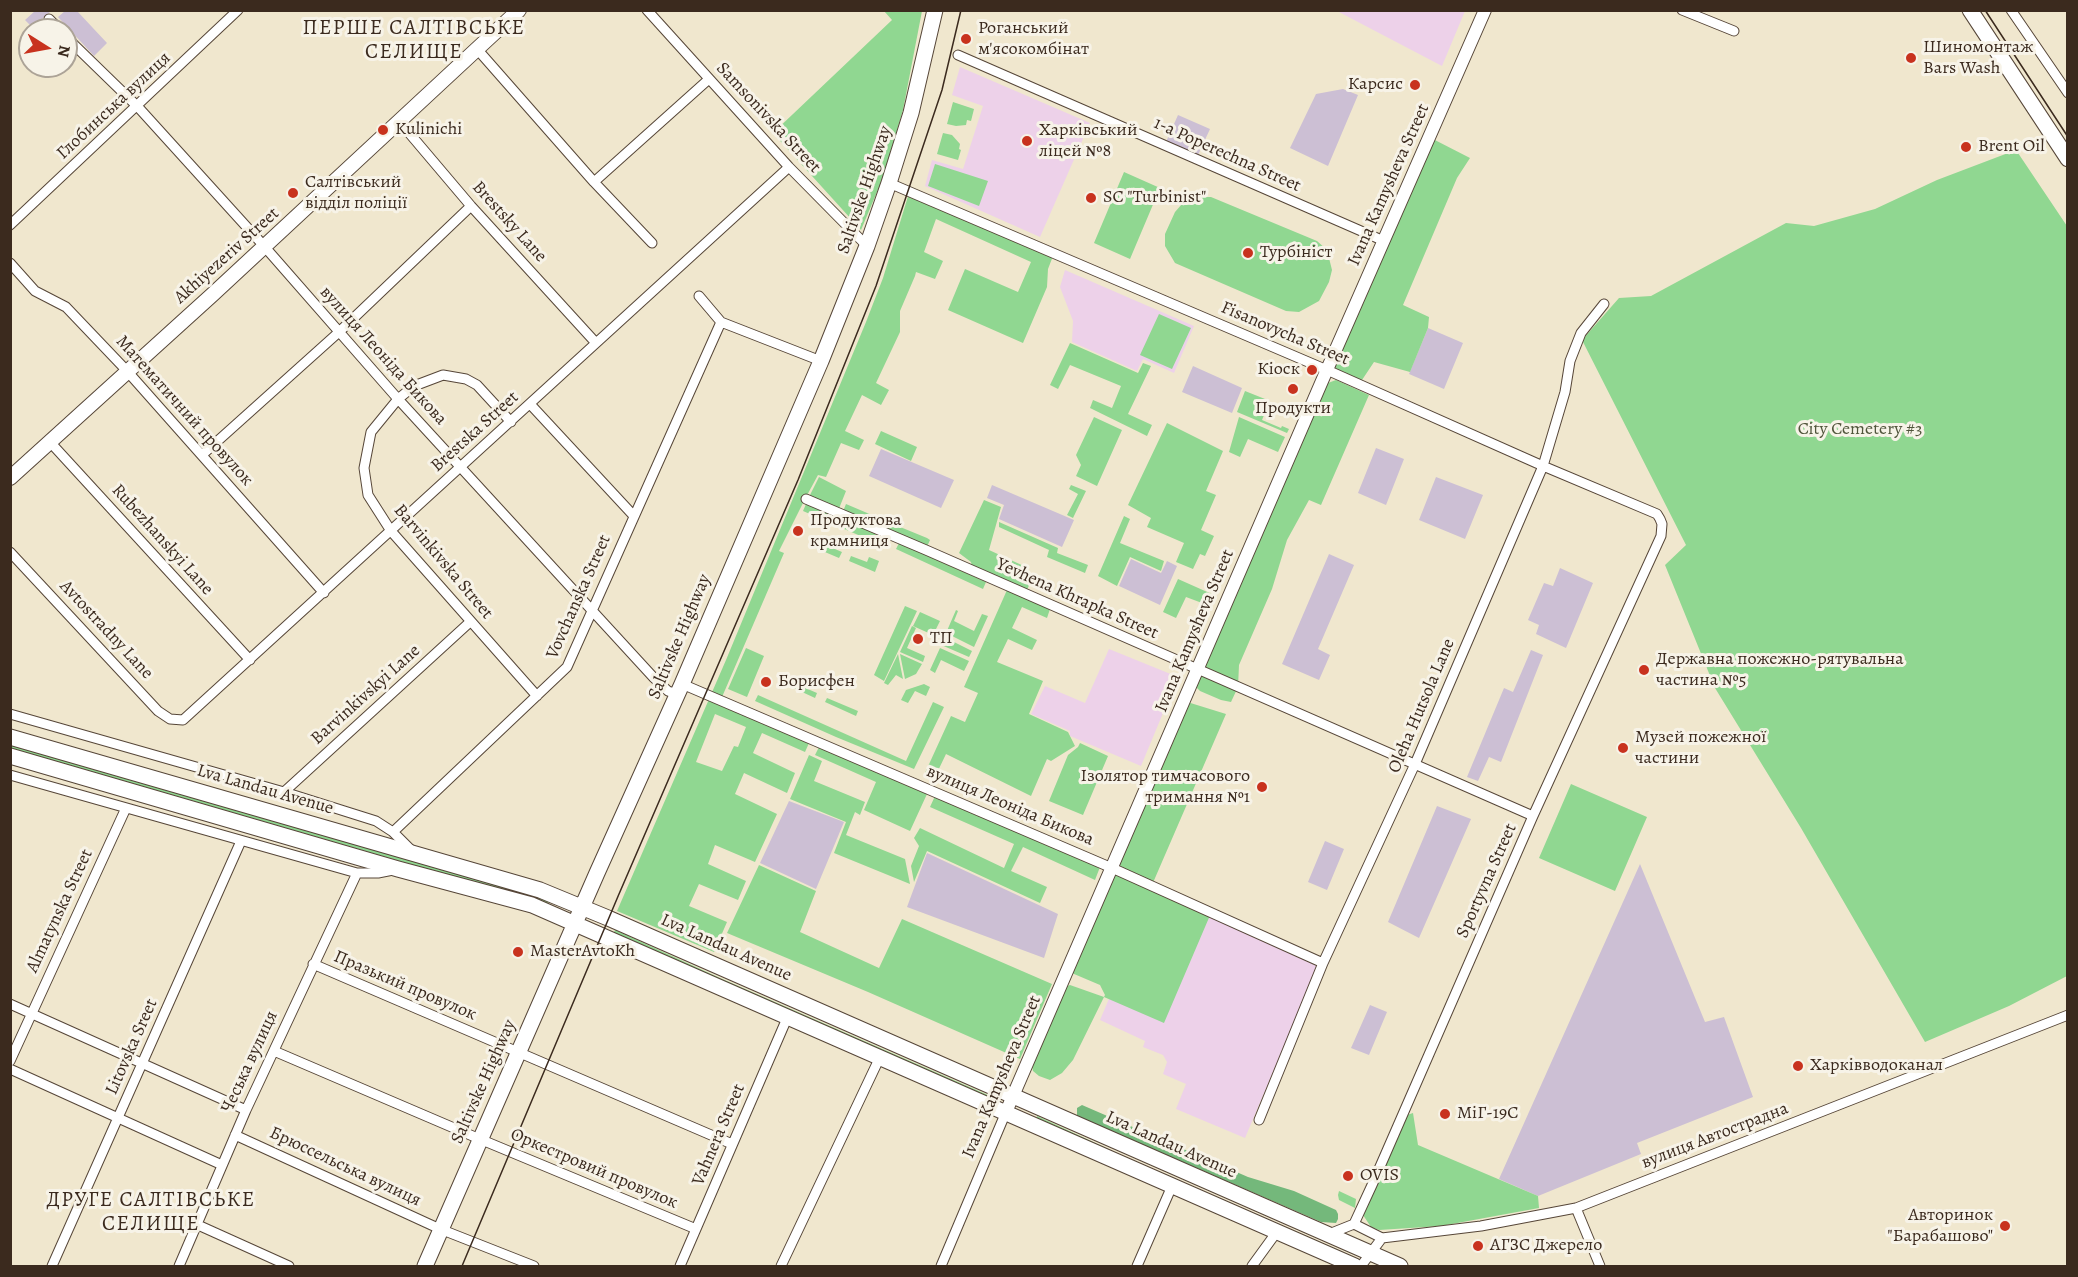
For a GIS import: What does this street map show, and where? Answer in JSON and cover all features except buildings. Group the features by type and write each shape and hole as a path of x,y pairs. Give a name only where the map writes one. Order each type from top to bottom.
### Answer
{"main road":[{"name":"Akhiyezeriv Street","path":"10,478 519,10"},
{"name":"Saltivske Highway","path":"425,1266 517,1053 680,689 821,361 867,246 889,183 911,113 935,10"},
{"path":"1970,10 2067,159"},
{"name":"Lva Landau Avenue","path":"10,737 540,890 1326,1235 1366,1260 1400,1266"},
{"name":"Lva Landau Avenue","path":"10,756 398,869 532,905 1355,1266"}],"street":[{"name":"Глобинська вулиця","path":"10,225 138,107 238,10"},
{"name":"Samsonivska Street","path":"647,10 789,167 867,246"},
{"name":"Ivana Kamysheva Street","path":"941,1266 1012,1096 1485,10"},
{"path":"1682,10 1734,31"},
{"path":"2011,10 2067,93"},
{"name":"вулиця Леоніда Бикова","path":"78,49 138,107 398,399 668,691 680,689 1112,868 1323,963"},
{"path":"477,49 594,182 652,243"},
{"name":"1-a Poperechna Street","path":"957,55 1384,241"},
{"path":"594,182 709,79"},
{"name":"Brestsky Lane","path":"399,121 471,206 597,344"},
{"name":"Brestska Street","path":"183,720 789,167"},
{"name":"Fisanovycha Street","path":"889,183 1327,369 1543,466 1657,514 1662,524"},
{"path":"202,455 339,332 471,206"},
{"name":"Математичний провулок","path":"10,263 35,291 66,307 127,371 324,592"},
{"path":"699,296 721,322 821,361"},
{"name":"Oleha Hutsola Lane","path":"1259,1120 1323,963 1415,764 1543,466 1581,333 1604,304"},
{"name":"Vovchanska Street","path":"393,832 567,667 633,514 721,322"},
{"name":"Barvinkivska Street","path":"511,422 477,385 466,379 442,375 414,386 398,399 371,432 364,468 368,495 391,531 537,696"},
{"path":"530,404 633,514"},
{"name":"Rubezhanskyi Lane","path":"51,442 250,660"},
{"name":"Yevhena Khrapka Street","path":"806,499 1533,816"},
{"name":"Sportyvna Street","path":"1354,1224 1533,816 1661,536 1662,524"},
{"name":"Avtostradny Lane","path":"10,552 158,711 170,719 183,720"},
{"name":"Barvinkivskyi Lane","path":"284,792 470,622"},
{"path":"10,714 284,792 376,821 393,832 415,853"},
{"path":"10,775 357,873 378,873 398,869"},
{"name":"Almatynska Street","path":"10,1061 126,808"},
{"name":"Litovska Sreet","path":"52,1266 242,841"},
{"name":"Чеська вулиця","path":"179,1266 246,1110 357,873"},
{"name":"Празький провулок","path":"314,964 732,1144"},
{"path":"10,1004 246,1110"},
{"name":"вулиця Автострадна","path":"1382,1238 1481,1226 1576,1208 2067,1015"},
{"name":"Vahnera Street","path":"680,1266 788,1016"},
{"name":"Оркестровий провулок","path":"274,1051 696,1229"},
{"path":"781,1266 880,1057"},
{"path":"10,1069 222,1165"},
{"name":"Брюссельська вулиця","path":"235,1135 440,1229 534,1266"},
{"path":"1137,1266 1172,1186"},
{"path":"1576,1208 1600,1266"},
{"path":"1326,1235 1354,1224 1382,1238 1366,1260"},
{"path":"198,1225 289,1266"},
{"path":"1252,1266 1276,1233"}],"shaded area":[{"path":"35,11 51,11 43,18 27,18"},
{"path":"65,11 79,11 107,43 94,56 78,39 78,18 58,17"},
{"path":"1337,11 1465,11 1442,66"},
{"name":"Харківський ліцей №8","path":"960,67 1090,123 1040,237 925,186 932,160 963,169 983,106 952,95"},
{"path":"1343,89 1358,95 1328,166 1290,148 1316,94"},
{"path":"1178,115 1210,129 1198,155 1166,142"},
{"path":"1065,270 1194,326 1174,373 1143,359 1137,371 1072,342 1073,321 1060,287"},
{"path":"1428,328 1463,343 1444,389 1409,374"},
{"path":"1193,366 1242,388 1232,413 1182,392"},
{"path":"1376,448 1404,459 1386,505 1358,493"},
{"path":"881,449 954,480 941,508 869,476"},
{"path":"1436,477 1483,495 1465,539 1419,520"},
{"path":"992,485 1074,520 1062,547 999,519 1004,505 987,498"},
{"path":"1329,554 1354,565 1318,649 1330,655 1319,680 1282,664"},
{"path":"1131,559 1161,573 1167,561 1177,566 1160,605 1119,586"},
{"path":"1560,568 1593,583 1566,648 1536,634 1539,625 1528,620 1544,583 1553,586"},
{"path":"1109,649 1178,677 1141,766 1070,736 1070,731 1031,714 1045,686 1085,703"},
{"path":"1531,650 1543,655 1501,762 1489,757 1478,781 1467,777 1504,688 1513,692"},
{"path":"789,801 844,822 816,889 760,863"},
{"path":"1437,806 1471,819 1419,938 1388,922"},
{"path":"1325,841 1344,849 1327,890 1308,882"},
{"path":"927,853 1058,914 1044,958 907,907"},
{"path":"1640,864 1705,1022 1724,1017 1753,1097 1637,1143 1641,1154 1538,1196 1499,1179"},
{"path":"1154,892 1318,966 1245,1138 1176,1109 1186,1084 1163,1074 1167,1062 1163,1055 1143,1047 1145,1041 1100,1020"},
{"path":"1370,1005 1387,1012 1369,1055 1351,1048"}],"green space":[{"path":"884,11 922,11 903,110 882,180 861,230 773,133 892,20"},
{"path":"953,102 974,109 971,121 967,120 966,125 947,124"},
{"path":"943,133 952,135 960,144 958,160 937,154"},
{"path":"1429,137 1470,158 1457,178 1403,305 1429,317 1428,328 1410,372 1374,362 1362,380 1339,371 1329,364"},
{"name":"City Cemetery #3","path":"2016,150 2067,226 2067,976 2009,1006 1925,1042 1801,828 1715,688 1665,565 1686,545 1582,340 1619,298 1651,296 1786,223 1814,226 1875,209 1937,180"},
{"path":"935,164 988,181 979,206 928,186"},
{"path":"1124,172 1160,188 1130,259 1094,243"},
{"path":"909,193 1053,256 1048,269 1047,287 1023,343 948,310 965,269 1018,292 1031,262 936,219 924,252 943,261 935,279 916,272 900,311 900,332 876,383 889,390 881,405 862,395 845,431 864,440 859,450 841,443 826,477 818,475 805,499 779,551 784,553 719,704 809,743 805,752 762,733 753,753 795,773 787,793 744,773 735,794 777,814 755,862 715,845 708,864 746,881 738,900 699,884 689,906 727,922 714,952 617,911 726,660 883,278","holes":["715,714 746,727 738,747 734,746 722,771 696,762"]},
{"name":"Турбініст","path":"1200,197 1211,197 1317,241 1327,250 1332,270 1329,282 1319,301 1299,312 1286,311 1175,263 1165,246 1165,234 1175,212 1182,204"},
{"path":"1159,314 1191,328 1172,369 1140,355"},
{"path":"1070,343 1138,373 1143,363 1151,366 1128,414 1152,425 1147,436 1090,408 1093,400 1112,408 1121,386 1070,365 1058,389 1050,385"},
{"path":"1336,380 1369,395 1321,505 1309,500 1287,540 1272,589 1239,665 1238,687 1231,702 1221,700 1200,691 1192,683 1328,383"},
{"path":"1245,391 1270,401 1262,420 1289,429 1287,433 1237,412"},
{"path":"1094,417 1122,430 1097,486 1076,476 1081,465 1076,455"},
{"path":"1239,417 1285,437 1278,452 1248,439 1240,457 1229,452"},
{"path":"1167,423 1223,451 1206,491 1216,495 1201,530 1214,536 1205,556 1200,554 1193,569 1176,562 1184,543 1147,527 1151,518 1128,505"},
{"path":"881,431 917,447 911,461 875,444"},
{"path":"819,477 846,491 838,511 808,499"},
{"path":"1071,485 1086,491 1073,518 1067,515 1078,494 1069,489"},
{"path":"984,500 1001,507 989,550 1026,567 1023,575 1032,579 1026,592 972,567 971,562 959,553"},
{"path":"806,504 876,534 872,541 803,511"},
{"path":"846,504 886,521 882,531 842,514"},
{"path":"1124,516 1130,519 1120,543 1164,561 1161,571 1130,557 1117,586 1098,576"},
{"path":"888,522 930,540 926,549 885,531"},
{"path":"999,522 1058,548 1057,553 1088,565 1085,573 1047,557 1049,550 999,527"},
{"path":"816,541 842,552 839,558 813,547"},
{"path":"899,543 986,582 983,589 896,549"},
{"path":"851,556 867,562 869,557 879,561 875,572 849,561"},
{"path":"1178,579 1214,595 1210,606 1186,597 1176,618 1163,612"},
{"path":"1007,590 1050,609 1047,618 1022,607 1012,628 1037,640 1032,650 1008,639 997,662 1043,681 1029,714 1068,732 1075,746 1051,761 1047,759 1031,796 946,754 935,777 925,773 951,716 965,722 978,693 964,687"},
{"path":"905,606 917,611 884,681 874,675"},
{"path":"956,610 958,611 954,621 974,631 982,614 988,616 974,647 946,633"},
{"path":"920,612 940,621 933,635 913,626"},
{"path":"912,626 916,628 907,648 925,656 923,662 900,652"},
{"path":"942,636 972,651 969,657 939,644"},
{"path":"746,648 764,656 747,697 728,689"},
{"path":"940,648 969,661 964,671 941,660 935,673 930,670"},
{"path":"898,654 903,679 896,675 888,685 884,683"},
{"path":"900,654 922,664 916,674 905,679"},
{"path":"789,681 817,693 815,698 787,685"},
{"path":"924,684 930,687 926,696 915,691 908,703 901,700 906,690"},
{"path":"758,695 906,761 933,702 944,707 914,769 755,701"},
{"path":"827,698 858,711 856,716 825,702"},
{"path":"1184,701 1226,714 1152,885 1211,913 1164,1023 1104,997 1100,985 1067,971"},
{"path":"10,743 549,900 548,904 11,748"},
{"path":"1080,743 1108,756 1083,815 1049,801 1068,755"},
{"path":"819,747 927,794 910,831 864,810 876,782 815,755"},
{"path":"809,755 822,761 814,781 865,802 860,815 855,812 846,835 905,859 910,884 834,853 846,822 790,799"},
{"path":"1571,784 1647,817 1615,891 1539,858"},
{"path":"935,796 1100,867 1095,880 1023,847 1011,871 1047,887 1040,903 927,851 914,882 911,866 919,846 914,838 920,828 1004,868 1014,844 930,807"},
{"path":"759,865 816,891 800,932 879,968 902,919 1052,984 1020,1059 727,933"},
{"path":"615,930 997,1099 995,1103 613,934"},
{"path":"1070,985 1104,997 1073,1060 1062,1073 1050,1080 1033,1071 1030,1055 1059,989"},
{"path":"1082,1105 1248,1177 1294,1191 1336,1210 1338,1219 1336,1223 1321,1222 1077,1116 1077,1108"},
{"path":"1413,1113 1418,1145 1538,1196 1539,1208 1441,1226 1379,1230 1371,1227 1363,1215 1407,1115"},
{"path":"1037,1116 1350,1255 1348,1259 1036,1121"},
{"path":"1339,1191 1356,1199 1355,1208 1339,1200"}],"tram line":[{"path":"462,1266 619,894 798,480 876,286 942,90 961,10"},
{"path":"1985,10 2068,137"}],"place":[{"name":"Роганський м'ясокомбінат","path":"966,39"},
{"name":"Шиномонтаж Bars Wash","path":"1911,58"},
{"name":"Карсис","path":"1415,85"},
{"name":"Kulinichi","path":"383,130"},
{"name":"Харківський ліцей №8","path":"1027,141"},
{"name":"Brent Oil","path":"1966,147"},
{"name":"Салтівський відділ поліції","path":"293,193"},
{"name":"SC \"Turbinist\"","path":"1091,198"},
{"name":"Турбініст","path":"1248,253"},
{"name":"Кіоск","path":"1312,370"},
{"name":"Продукти","path":"1293,389"},
{"name":"Продуктова крамниця","path":"798,531"},
{"name":"ТП","path":"918,639"},
{"name":"Державна пожежно-рятувальна частина №5","path":"1644,670"},
{"name":"Борисфен","path":"766,682"},
{"name":"Музей пожежної частини","path":"1623,748"},
{"name":"Ізолятор тимчасового тримання №1","path":"1262,787"},
{"name":"MasterAvtoKh","path":"518,952"},
{"name":"Харківводоканал","path":"1798,1066"},
{"name":"МіГ-19С","path":"1445,1114"},
{"name":"OVIS","path":"1348,1176"},
{"name":"Авторинок \"Барабашово\"","path":"2005,1226"},
{"name":"АГЗС Джерело","path":"1478,1246"}],"district":[{"name":"ПЕРШЕ САЛТІВСЬКЕ СЕЛИЩЕ","path":"414,41"},
{"name":"ДРУГЕ САЛТІВСЬКЕ СЕЛИЩЕ","path":"151,1213"}]}
